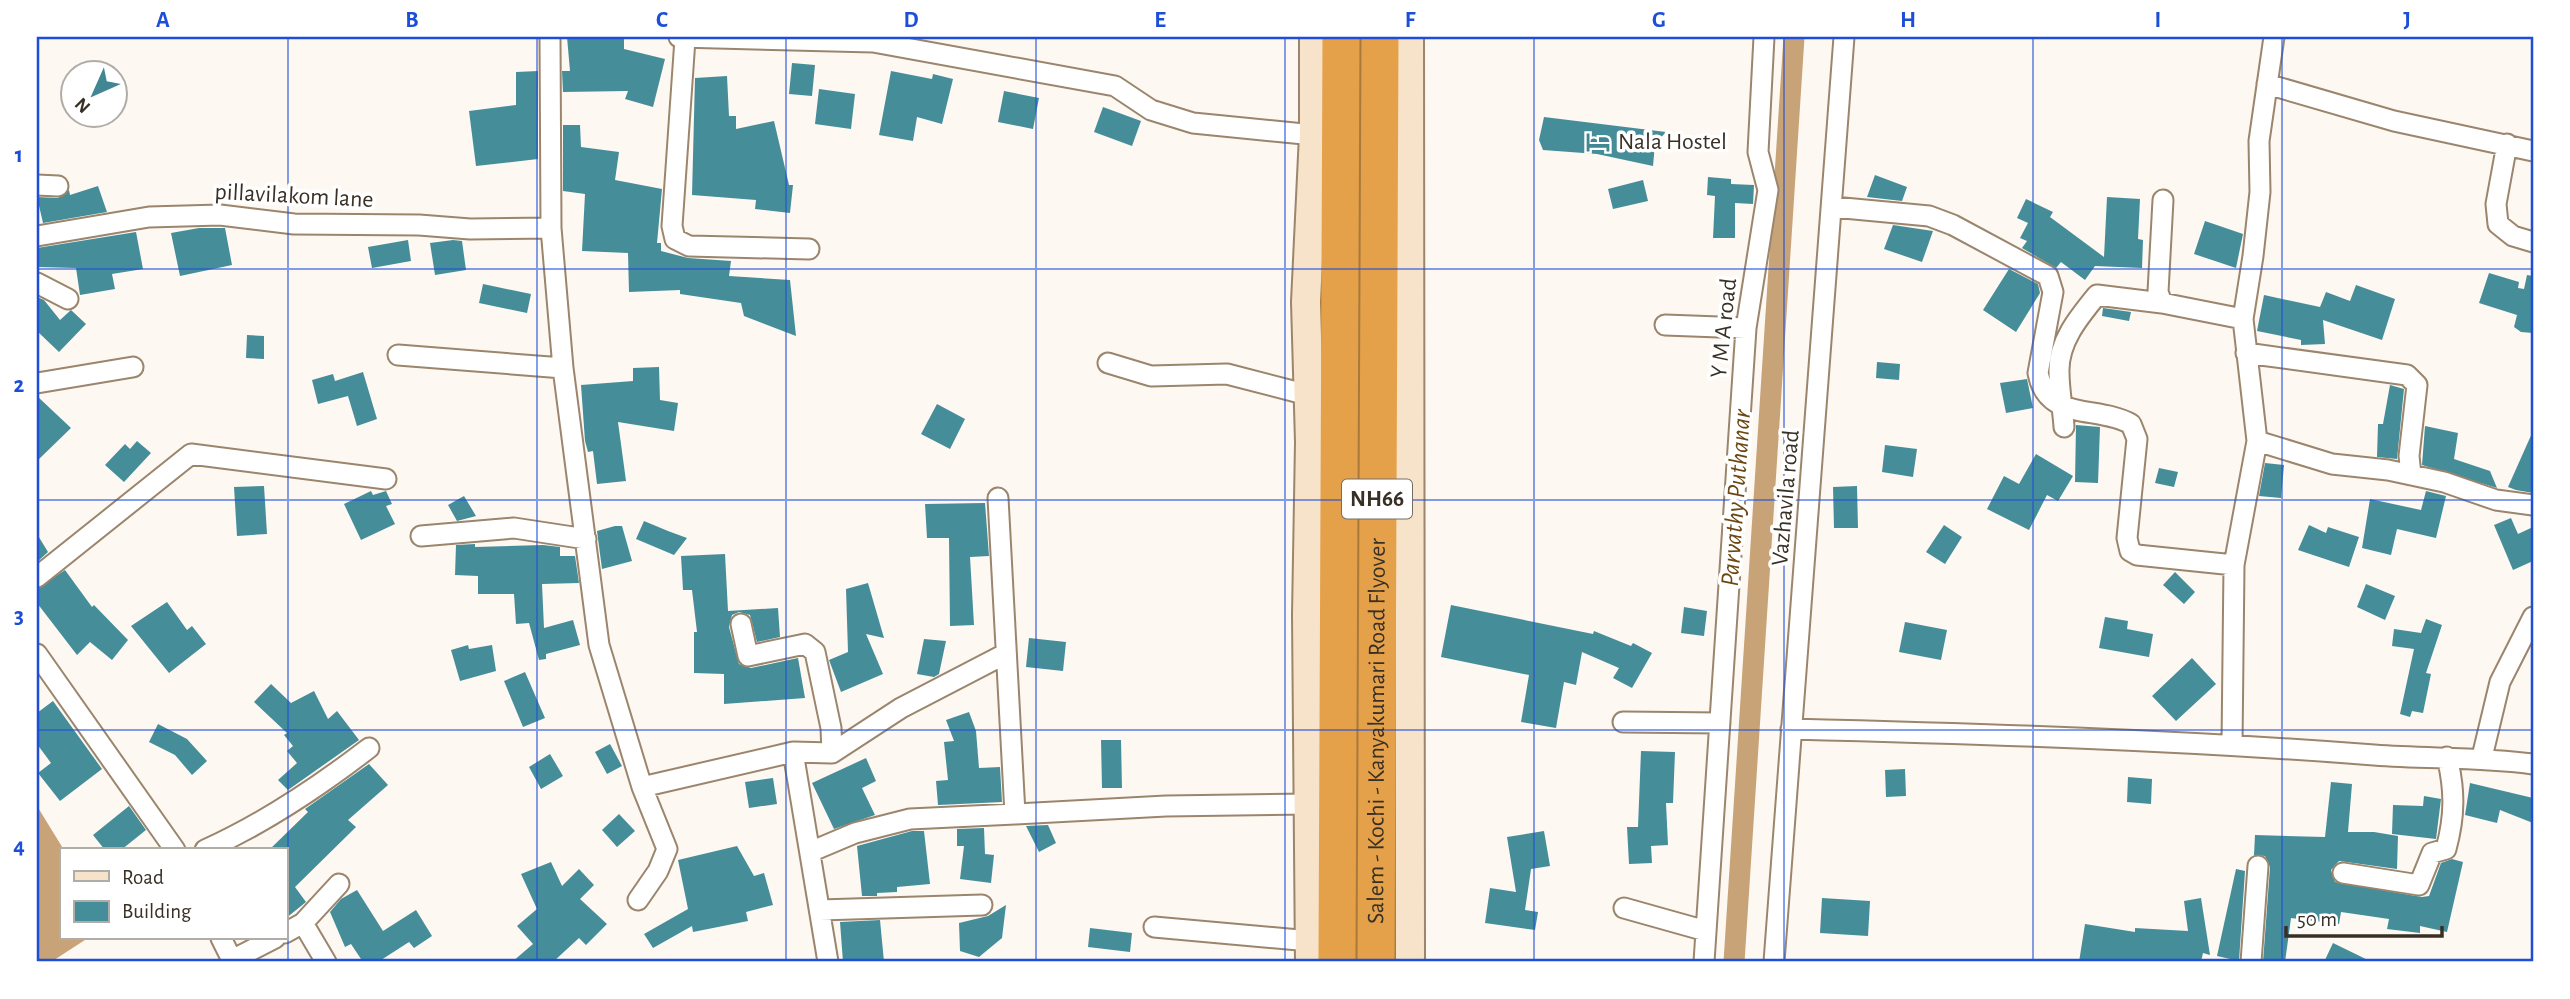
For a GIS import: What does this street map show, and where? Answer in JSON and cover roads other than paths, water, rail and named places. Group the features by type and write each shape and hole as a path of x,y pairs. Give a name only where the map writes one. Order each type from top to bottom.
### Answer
{"highway":[{"name":"Salem - Kochi - Kanyakumari Road Flyover","path":"1319,955 1341,37"},
{"name":"Salem - Kochi - Kanyakumari Road Flyover","path":"1376,962 1380,37"}],"street":[{"path":"551,37 551,228 563,368 599,645 642,787 667,849 658,872 638,900"},
{"path":"1154,927 1319,955 1309,804 1306,302 1314,135 1314,37"},
{"path":"1409,37 1409,962"},
{"name":"Y M A road","path":"1704,962 1746,328 1768,190 1758,152 1764,37"},
{"name":"Vazhavila road","path":"1774,962 1844,37"},
{"path":"2232,745 2234,565 2257,441 2242,319 2253,256 2260,192 2259,141 2274,37"},
{"path":"809,249 689,246 675,239 672,226 682,38 873,42 1115,86 1151,110 1193,123 1314,135"},
{"path":"2267,84 2394,121 2533,151"},
{"path":"2507,144 2496,204 2498,224 2513,236 2533,242"},
{"path":"37,185 58,186"},
{"path":"2162,303 2158,292 2163,200"},
{"path":"1833,207 1929,216 1953,225 2048,276 2053,292 2038,373 2043,393 2064,417"},
{"name":"pillavilakom lane","path":"37,236 149,218 220,215 294,224 551,228"},
{"path":"37,283 68,299"},
{"path":"2064,417 2058,370 2067,335 2097,295 2162,303 2242,319"},
{"path":"1665,325 1746,328"},
{"path":"2246,353 2407,375 2417,385 2409,456 2411,475"},
{"path":"397,355 563,368"},
{"path":"1108,363 1151,376 1227,374 1308,395"},
{"path":"37,383 133,368"},
{"path":"2064,417 2113,415 2131,424 2137,439 2127,538 2130,551 2137,555 2234,565"},
{"path":"2257,441 2332,464 2411,475 2444,482 2496,500 2533,505"},
{"path":"37,577 191,453 386,479"},
{"path":"998,498 1015,814"},
{"path":"421,536 514,527 586,539"},
{"path":"2482,757 2500,682 2533,617"},
{"path":"741,624 748,656 805,644 815,652 831,728 832,752"},
{"path":"37,654 174,848"},
{"path":"642,787 793,752 832,752 901,708 1006,654"},
{"path":"1623,722 1720,723"},
{"path":"1791,729 2131,738 2482,757 2533,764"},
{"path":"210,848 251,830 291,805 369,748"},
{"path":"793,752 828,962"},
{"path":"2343,873 2419,885 2432,853 2446,849 2454,819 2454,788 2446,757"},
{"path":"810,852 855,832 910,819 1166,806 1309,804"},
{"path":"2251,962 2258,866"},
{"path":"287,932 303,923 339,884"},
{"path":"820,909 982,905"},
{"path":"1624,908 1706,931"},
{"path":"303,923 326,962"},
{"path":"222,940 230,961 271,940"}],"waterway":[{"name":"Parvathy Puthanar","path":"1734,962 1794,37"}],"place":[{"name":"Nala Hostel","path":"1598,142"}]}
